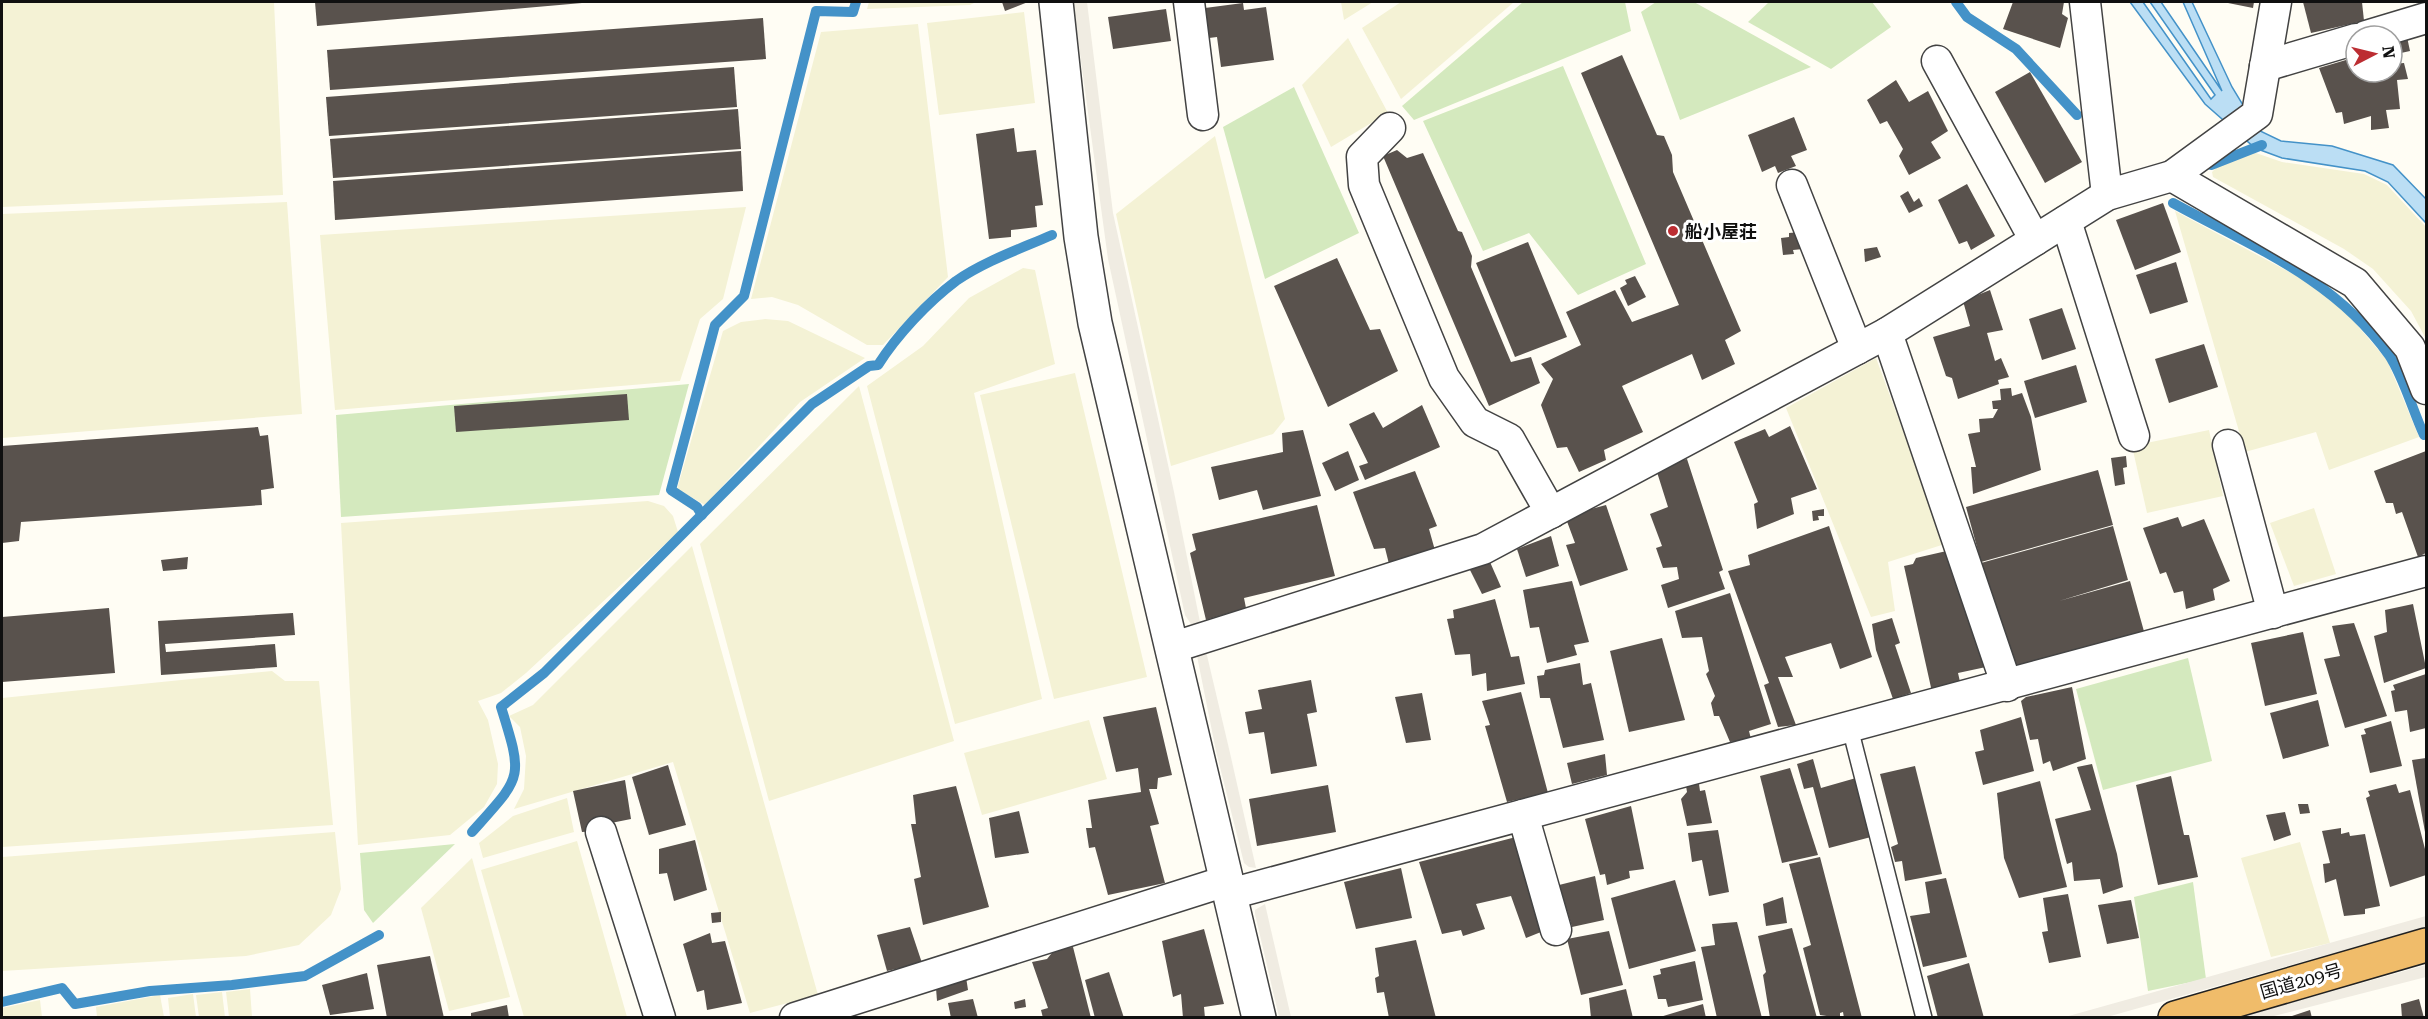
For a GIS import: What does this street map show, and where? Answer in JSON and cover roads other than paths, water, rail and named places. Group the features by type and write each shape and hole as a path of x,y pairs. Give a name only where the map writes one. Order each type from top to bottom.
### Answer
{"highway":[{"name":"国道209号","path":"2175,1017 2427,945"}],"street":[{"path":"1056,2 1081,237 1095,323 1259,1017"},
{"path":"1189,2 1203,115"},
{"path":"2085,2 2107,195"},
{"path":"1171,648 1483,549 1887,333 2107,195 2172,176 2257,114 2276,2"},
{"path":"2404,25 2427,18"},
{"path":"2265,66 2344,43"},
{"path":"1937,61 2035,240"},
{"path":"1390,128 1362,157 1364,185 1443,378 1475,422 1509,439 1551,513"},
{"path":"2172,176 2355,283 2410,348 2427,388"},
{"path":"1792,185 1857,349"},
{"path":"2066,221 2134,436"},
{"path":"1887,333 2007,686"},
{"path":"2228,444 2274,613"},
{"path":"795,1017 1228,887 1523,815 2427,571"},
{"path":"1523,815 1556,930"},
{"path":"601,832 660,1017"}],"lane":[{"path":"1850,728 1924,1017"}],"water":[{"path":"2130,2 2143,2 2211,99 2215,95 2150,2 2161,2 2222,91 2183,2 2192,2 2232,87 2258,130 2281,141 2332,146 2393,165 2426,199 2426,223 2388,182 2365,171 2282,158 2255,148 2205,104"}],"waterway":[{"path":"702,515 697,507 671,490 715,325 744,296 816,11 853,12 856,2"},
{"path":"1956,2 1967,17 2016,49 2077,115"},
{"path":"2211,165 2262,145"},
{"path":"2173,203 2262,250 2318,285 2343,305 2367,328 2394,363 2424,435"},
{"path":"472,832 501,799 514,776 513,749 501,707 544,673 812,404 869,366 878,365 904,331 945,289 979,267 1052,235"},
{"path":"2,1002 62,988 75,1004 150,991 232,985 305,976 379,935"}],"place":[{"name":"船小屋荘","path":"1673,231"}]}
